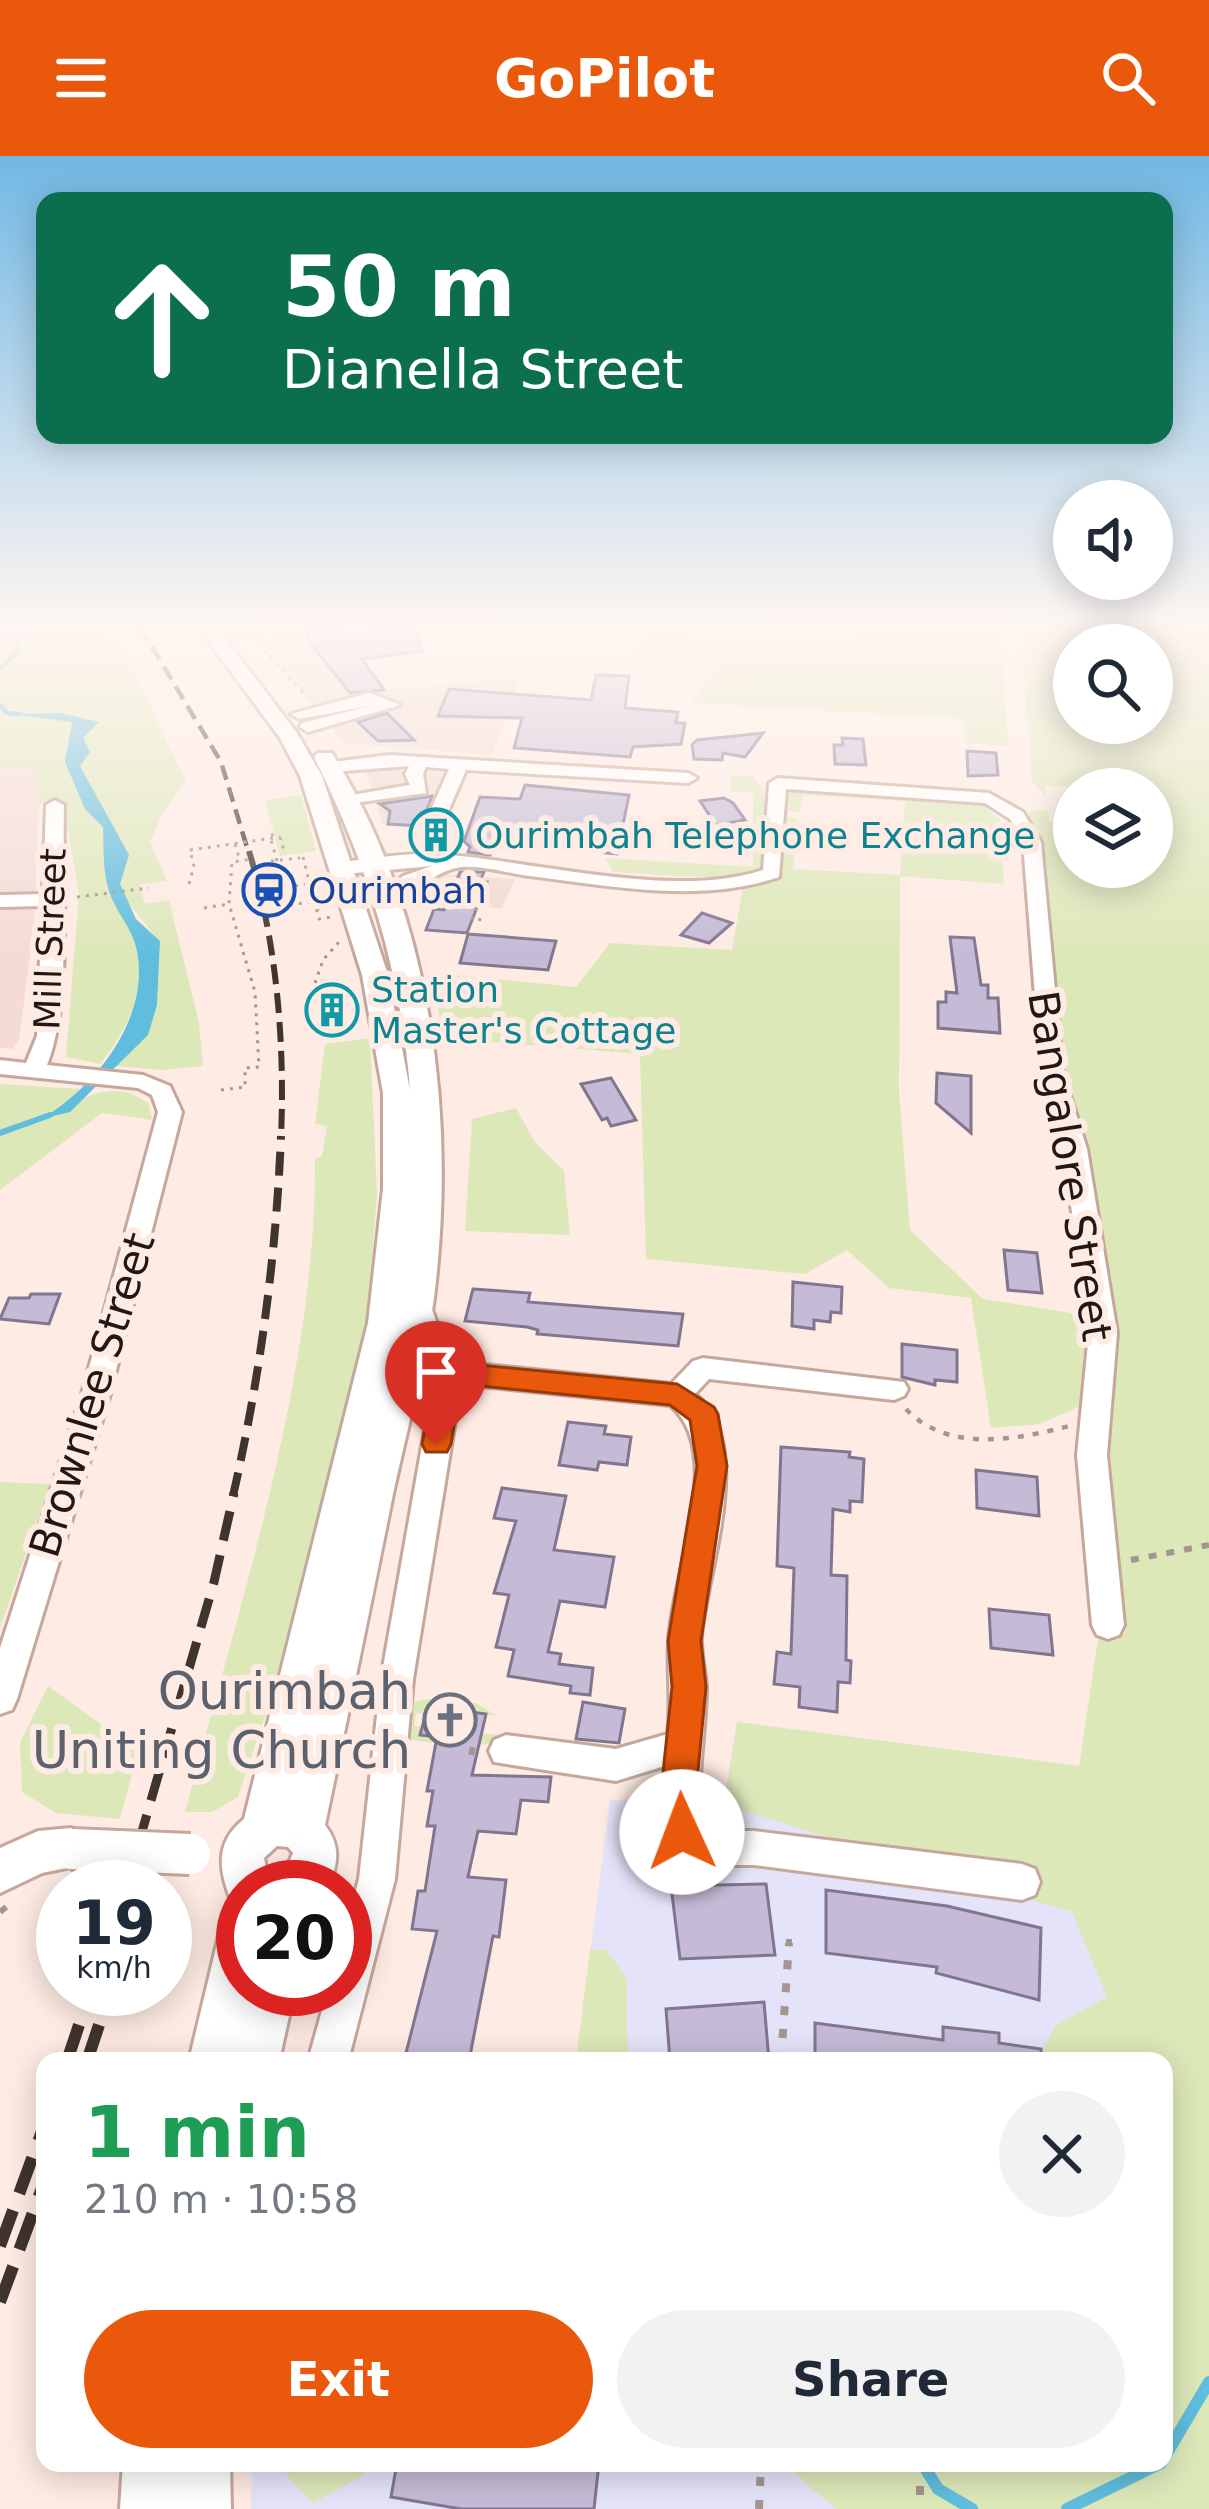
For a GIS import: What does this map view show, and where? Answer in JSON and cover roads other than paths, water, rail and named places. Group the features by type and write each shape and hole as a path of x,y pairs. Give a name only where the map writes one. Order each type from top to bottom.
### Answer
{"main road":[{"path":"262,1852 371,1386 396,1226 397,1093 375,975 343,862 303,760 289,737"},
{"path":"262,1852 393,1414 418,1299 429,1172 424,1059 415,1004 385,901 343,862 346,801 314,737"},
{"path":"0,1868 38,1852 262,1852 311,1837 316,1860"},
{"path":"215,2052 223,2016"},
{"path":"257,2052 266,2016"},
{"path":"149,2509 151,2472"},
{"path":"202,2472 202,2509"}],"street":[{"path":"324,737 350,752 421,761 688,778"},
{"path":"331,767 373,760 421,761"},
{"path":"346,801 420,789 414,774 421,761"},
{"path":"435,820 460,764"},
{"name":"Bangalore Street","path":"468,863 665,882 748,883 772,873 778,783 989,798 1017,816 1032,842 1052,1074 1075,1149 1103,1333 1092,1456 1108,1625"},
{"name":"Mill Street","path":"34,1070 49,1036 55,806"},
{"path":"343,862 468,863"},
{"path":"385,901 421,875 468,863"},
{"path":"0,901 54,900"},
{"path":"0,1067 34,1070"},
{"name":"Brownlee Street","path":"0,1699 96,1394 170,1112 162,1090 114,1077 34,1070"},
{"path":"330,2052 377,1879 397,1679 448,1372 424,1330 418,1299"},
{"path":"677,1395 703,1368 894,1389"},
{"path":"393,1414 414,1391 448,1372 677,1395 704,1414 712,1466 685,1641 689,1687 679,1792 682,1832 717,1848 754,1848 1022,1882"},
{"path":"483,1749 616,1765 683,1745"}],"water":[{"path":"69,737 84,737 90,752 80,766 129,855 120,884 136,919 160,941 157,1005 148,1035 70,1112 41,1119 81,1089 115,1048 135,1001 139,976 135,944 107,883 103,827 85,809 65,762"}],"waterway":[{"path":"0,1133 50,1115"},
{"path":"1173,2443 1209,2382"},
{"path":"928,2472 938,2489 972,2509"},
{"path":"1067,2509 1143,2472"}],"railway":[{"path":"206,737 221,762 249,854"},
{"path":"249,851 277,993 281,1139"},
{"path":"233,1496 265,1317 281,1136"},
{"path":"134,1860 214,1582 234,1493"},
{"path":"70,2052 82,2016"},
{"path":"90,2052 102,2016"},
{"path":"0,2246 36,2148"},
{"path":"0,2302 36,2204"}],"place":[{"name":"Ourimbah Telephone Exchange","path":"436,835"},
{"name":"Ourimbah","path":"269,890"},
{"name":"Station Master's Cottage","path":"332,1010"},
{"name":"Ourimbah Uniting Church","path":"450,1720"}]}
